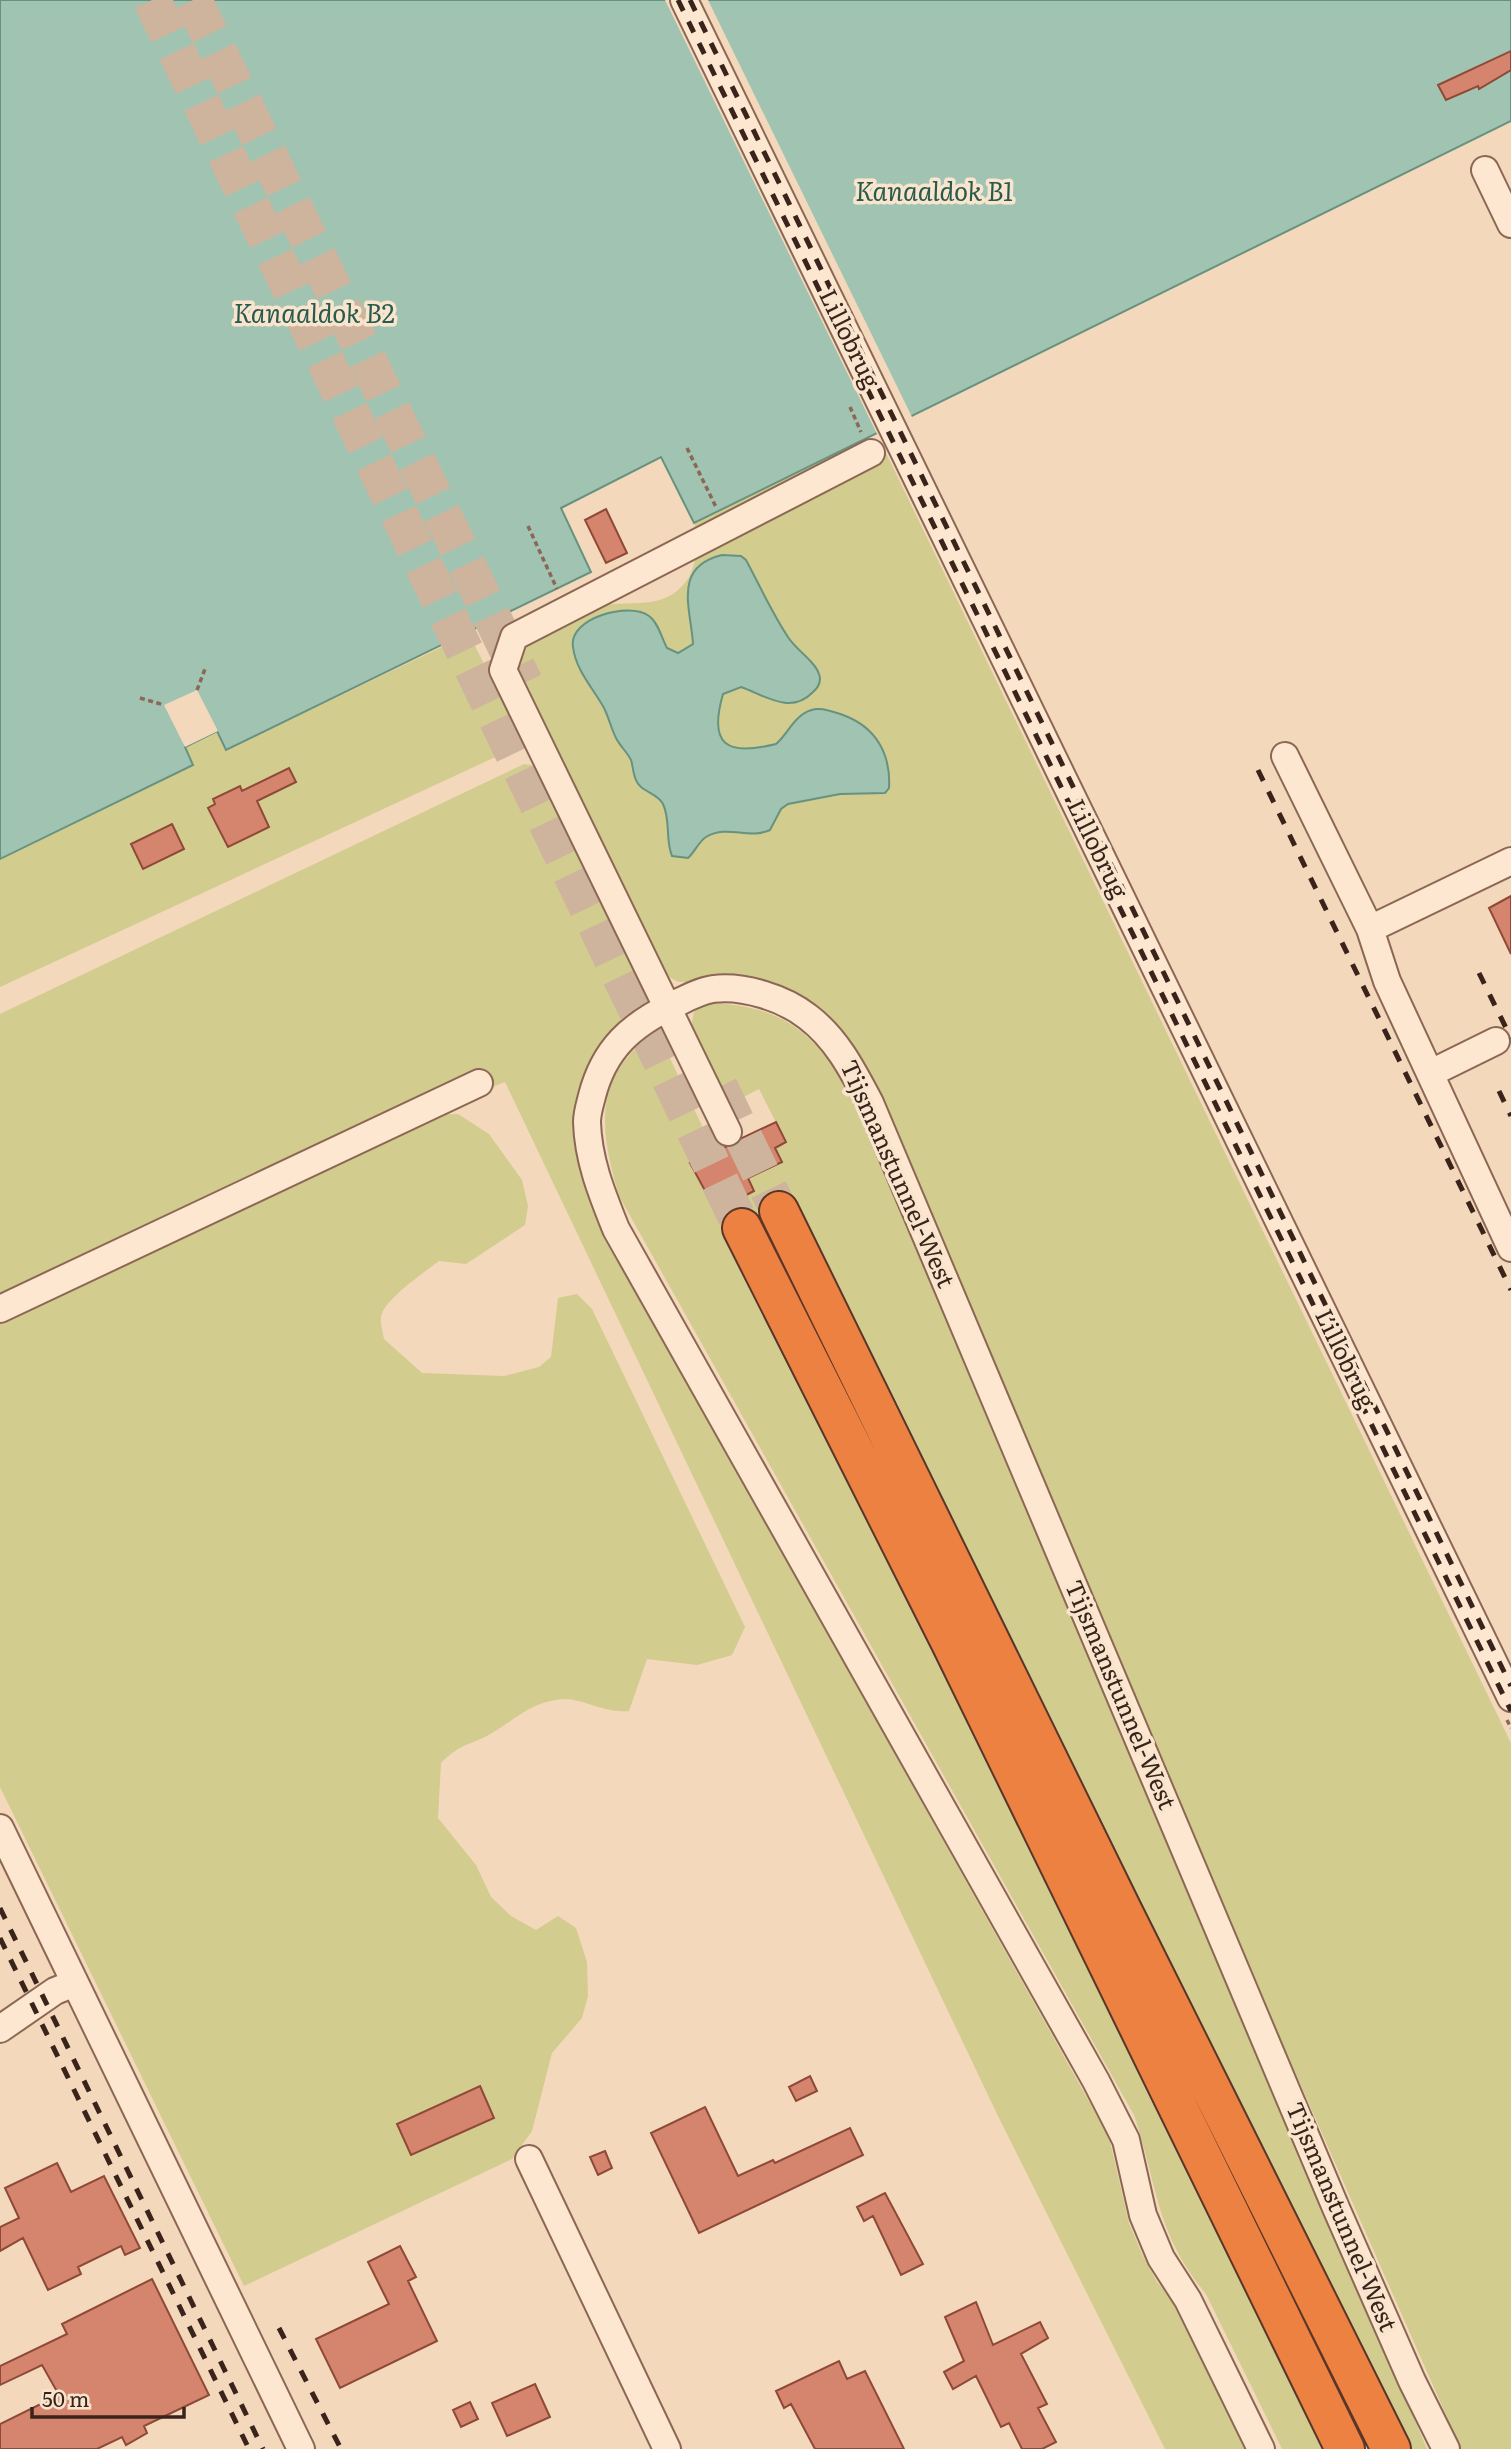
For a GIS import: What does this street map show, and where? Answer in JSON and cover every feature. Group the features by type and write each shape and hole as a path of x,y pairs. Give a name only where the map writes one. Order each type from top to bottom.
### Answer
{"highway":[{"path":"779,1211 1391,2449"},
{"path":"742,1228 951,1643 1345,2449"}],"street":[{"name":"Lillobrug","path":"684,0 1511,1698"},
{"path":"1485,170 1511,224"},
{"path":"728,1132 503,670 514,637 871,453"},
{"path":"1285,756 1370,929 1387,981 1511,1248"},
{"path":"1370,929 1511,861"},
{"name":"Tijsmanstunnel-West","path":"1261,2449 1188,2300 1161,2258 1143,2216 1126,2140 1096,2081 616,1229 593,1171 587,1119 598,1072 619,1040 647,1017 713,989 759,993 809,1017 843,1053 892,1153 1336,2208 1412,2381 1446,2449"},
{"path":"1431,1073 1496,1041"},
{"path":"0,1309 479,1083"},
{"path":"0,1828 301,2449"},
{"path":"0,2029 55,1991 75,1983"},
{"path":"529,2159 667,2449"}],"path":[{"path":"850,407 871,453"},
{"path":"687,448 727,527"},
{"path":"528,526 567,610"},
{"path":"197,690 205,669"},
{"path":"141,698 164,705"}],"shaded area":[{"path":"869,439 698,534 694,523"},
{"path":"886,453 1511,1743 1511,2449 1461,2449 834,1025 705,982 679,982 669,977 520,682 520,666 528,643 595,607 646,602 669,596 680,589 689,577 700,547"},
{"path":"469,634 515,726 513,744 504,753 0,987 0,859 193,765 185,747 218,731 226,750"},
{"path":"524,764 531,765 538,774 640,977 642,1001 608,1035 589,1064 578,1101 621,1265 1109,2137 1129,2223 1142,2254 1157,2282 1176,2304 1247,2449 1165,2449 999,2118 505,1082 420,1115 458,1114 489,1134 522,1180 528,1206 525,1225 466,1264 439,1261 406,1287 383,1310 381,1319 384,1339 422,1373 504,1376 539,1367 551,1357 558,1298 577,1294 592,1309 745,1627 732,1655 697,1665 647,1659 629,1711 610,1710 572,1700 553,1700 526,1711 461,1748 441,1763 438,1818 476,1865 491,1897 511,1916 536,1930 558,1916 576,1928 587,1962 588,1996 582,2018 552,2053 532,2131 512,2159 244,2286 0,1787 0,1014"},
{"path":"707,1003 744,1007 774,1015 798,1029 818,1047 849,1094 877,1153 1427,2449 1412,2449 786,1201 735,1228 1325,2449 1282,2449 1206,2294 1189,2271 1167,2229 1134,2115 619,1196 607,1148 606,1104 611,1085 621,1066 636,1048 657,1031 714,1151 690,1164 716,1211 754,1191 748,1178 781,1162 775,1148 786,1142 759,1089 726,1106 690,1032 694,1012"}],"water":[{"name":"Kanaaldok B2","path":"0,0 1511,0 1511,121 694,523 661,457 561,508 591,572 226,750 217,731 185,747 193,765 0,859"},
{"path":"722,555 741,556 746,560 782,628 791,642 814,665 820,680 814,691 795,702 777,701 741,687 723,694 718,725 720,736 726,743 745,749 776,744 803,714 816,709 833,712 855,720 873,734 884,753 889,788 885,793 840,794 788,804 781,809 770,830 762,833 714,833 704,839 688,858 672,856 663,804 638,784 631,760 616,738 604,708 578,664 573,647 574,637 590,620 628,610 649,616 655,622 667,648 678,653 693,644 688,604 690,579 696,569 706,561"}],"pier":[{"path":"665,0 708,0 913,419 878,436"},
{"path":"197,690 218,731 185,747 164,705"}],"building":[{"path":"1511,51 1511,70 1479,89 1478,86 1446,100 1438,85"},
{"path":"606,509 627,553 606,563 585,520"},
{"path":"289,768 296,782 257,801 269,827 228,847 208,808 215,804 213,799 240,786 242,791"},
{"path":"172,824 184,849 143,869 131,844"},
{"path":"1511,896 1511,954 1489,908"},
{"path":"776,1122 786,1142 775,1148 782,1162 748,1178 754,1191 716,1211 690,1163 724,1147 734,1146 742,1138"},
{"path":"810,2076 817,2091 796,2101 789,2087"},
{"path":"480,2086 494,2118 411,2155 397,2124"},
{"path":"705,2107 738,2176 773,2160 775,2163 850,2128 863,2155 699,2233 651,2133"},
{"path":"605,2151 612,2168 598,2175 590,2157"},
{"path":"57,2163 71,2192 104,2176 140,2248 125,2255 121,2246 78,2267 81,2274 48,2290 23,2238 0,2251 0,2227 19,2218 5,2188"},
{"path":"885,2193 923,2264 901,2275 873,2216 864,2221 857,2207"},
{"path":"400,2246 416,2277 408,2281 437,2341 340,2388 316,2339 389,2304 368,2262"},
{"path":"152,2279 209,2395 144,2426 147,2433 126,2445 122,2437 97,2449 0,2449 0,2424 59,2395 42,2365 0,2385 0,2366 67,2334 62,2324"},
{"path":"976,2302 993,2345 1040,2322 1048,2338 1021,2354 1047,2404 1038,2408 1056,2442 1042,2449 1022,2449 1009,2423 1001,2427 976,2376 953,2389 944,2372 964,2361 945,2317"},
{"path":"839,2361 847,2379 865,2371 904,2449 815,2449 791,2404 784,2408 776,2391"},
{"path":"535,2384 550,2417 507,2436 492,2403"},
{"path":"470,2402 478,2419 461,2427 453,2410"}],"tunnel":[{"path":"152,0 742,1228"},
{"path":"193,0 524,683"},
{"path":"719,1087 779,1211"}],"railway":[{"path":"678,0 1511,1711"},
{"path":"690,0 1511,1686"},
{"path":"1258,770 1511,1290"},
{"path":"1479,973 1511,1038"},
{"path":"1499,1091 1511,1116"},
{"path":"0,1908 263,2449"},
{"path":"0,1938 249,2449"},
{"path":"279,2328 341,2449"}],"water label":[{"name":"Kanaaldok B1","path":"934,192"}]}
